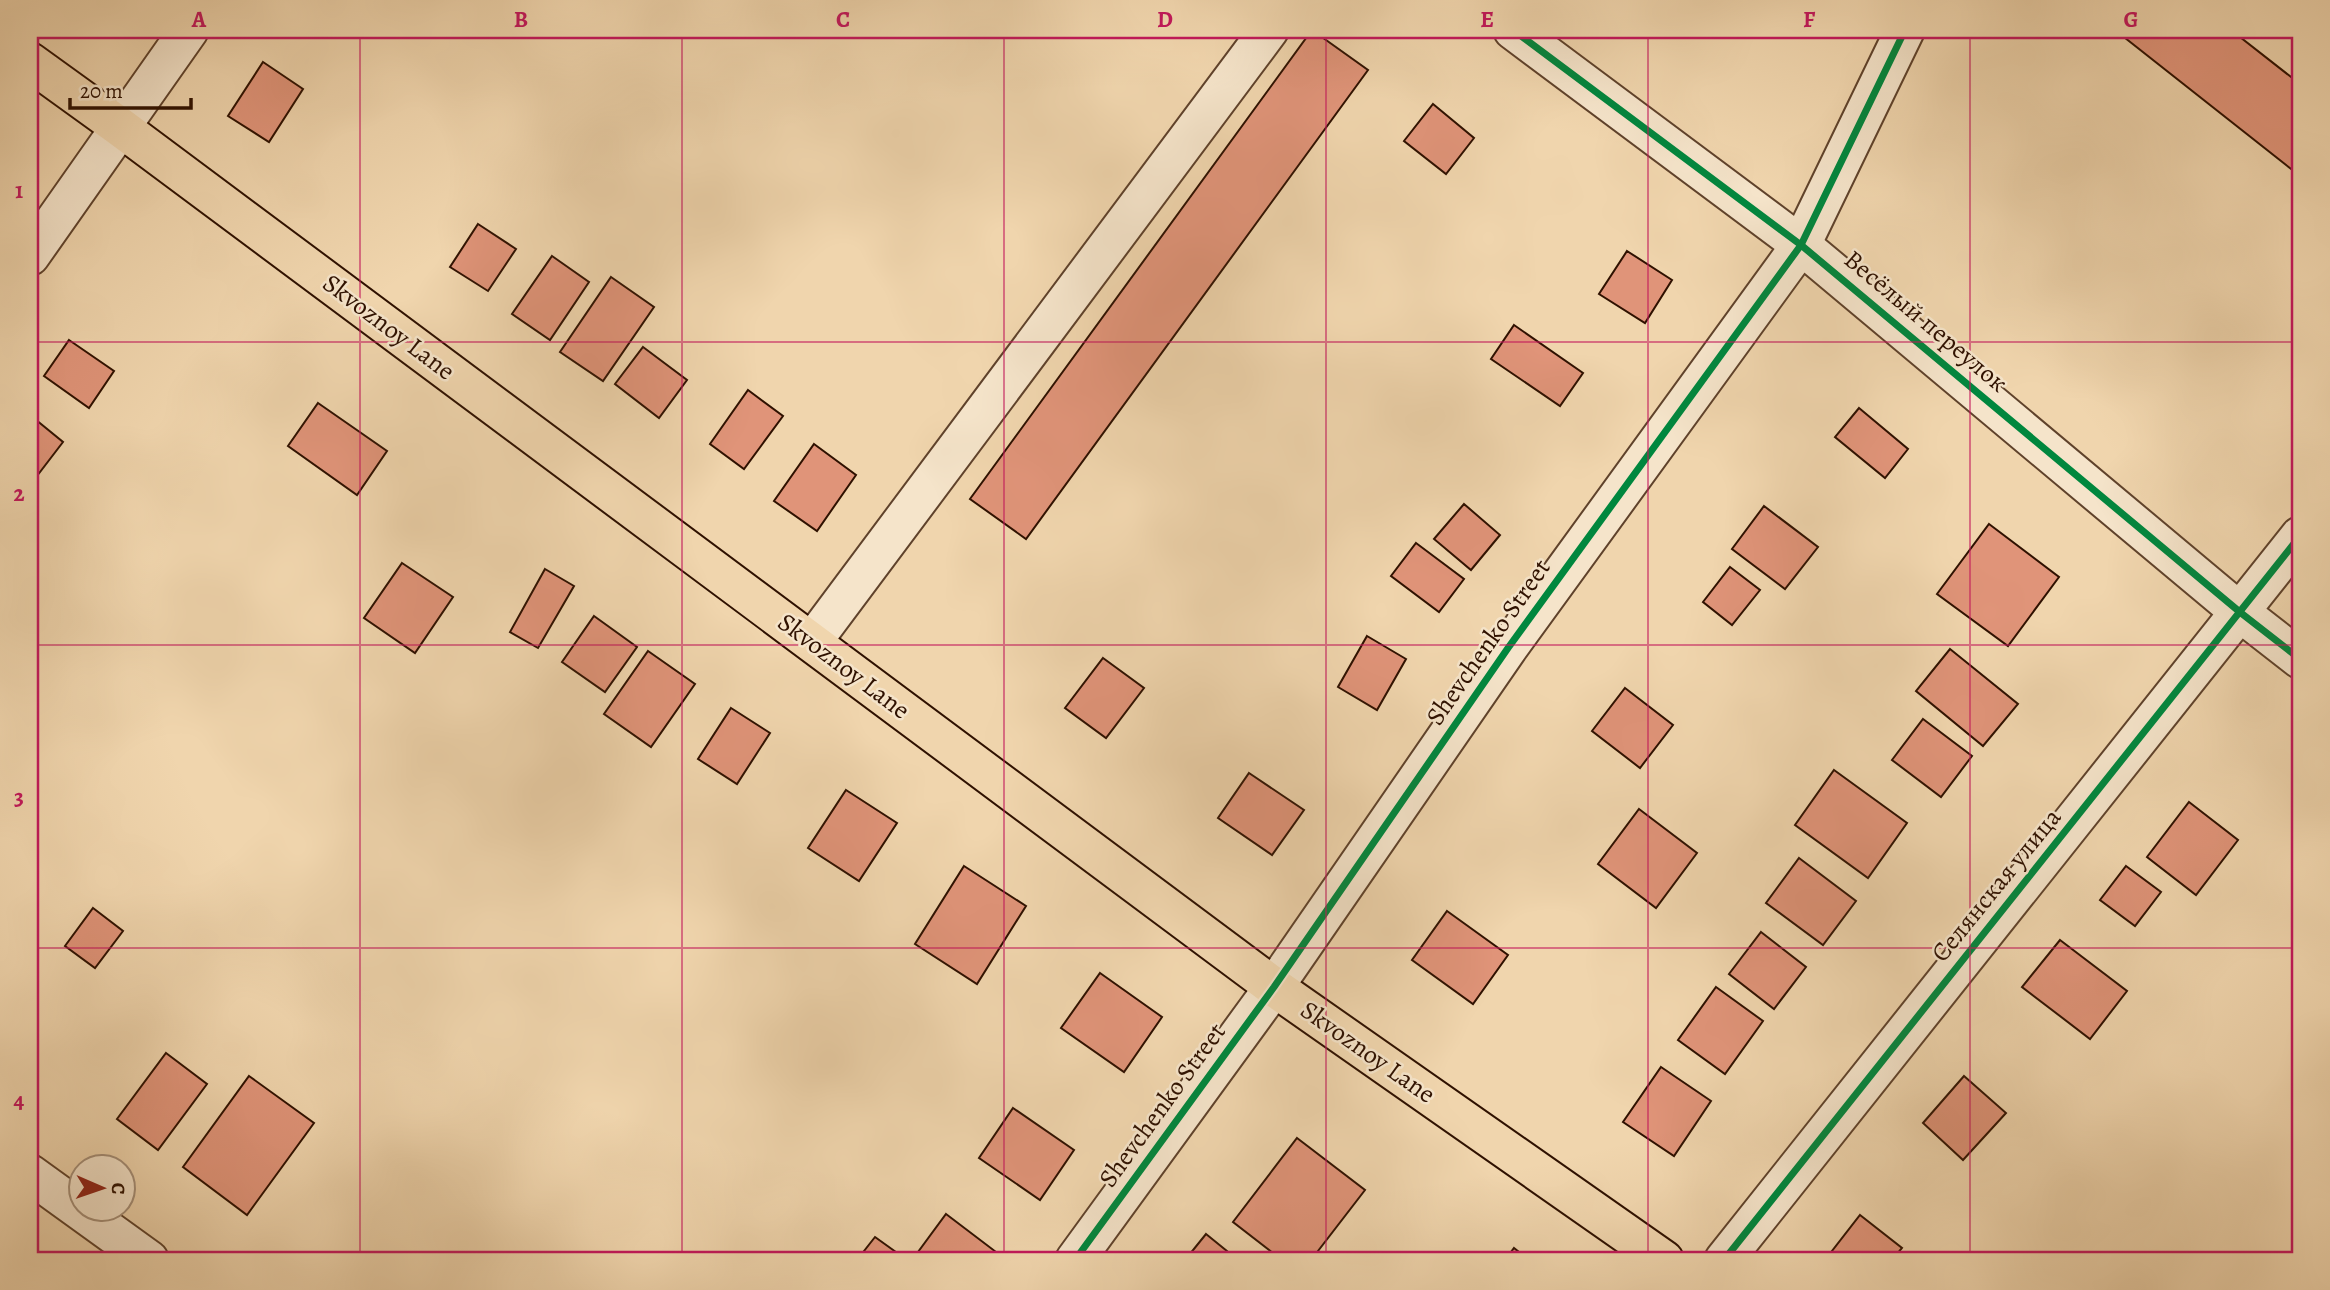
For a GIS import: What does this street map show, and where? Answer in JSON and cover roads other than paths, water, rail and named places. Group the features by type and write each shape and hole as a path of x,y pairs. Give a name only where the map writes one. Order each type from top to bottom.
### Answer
{"main road":[{"name":"Skvoznoy Lane","path":"30,62 1274,987 1664,1260"}],"street":[{"path":"30,256 189,30"},
{"path":"812,642 1269,30"},
{"name":"Весёлый переулок","path":"1513,30 1801,245 2241,613 2300,659"},
{"name":"Shevchenko Street","path":"1074,1260 1274,987 1508,648 1801,245 1905,30"},
{"name":"Селянская улица","path":"1724,1260 2300,536"},
{"path":"30,1174 149,1260"}]}
